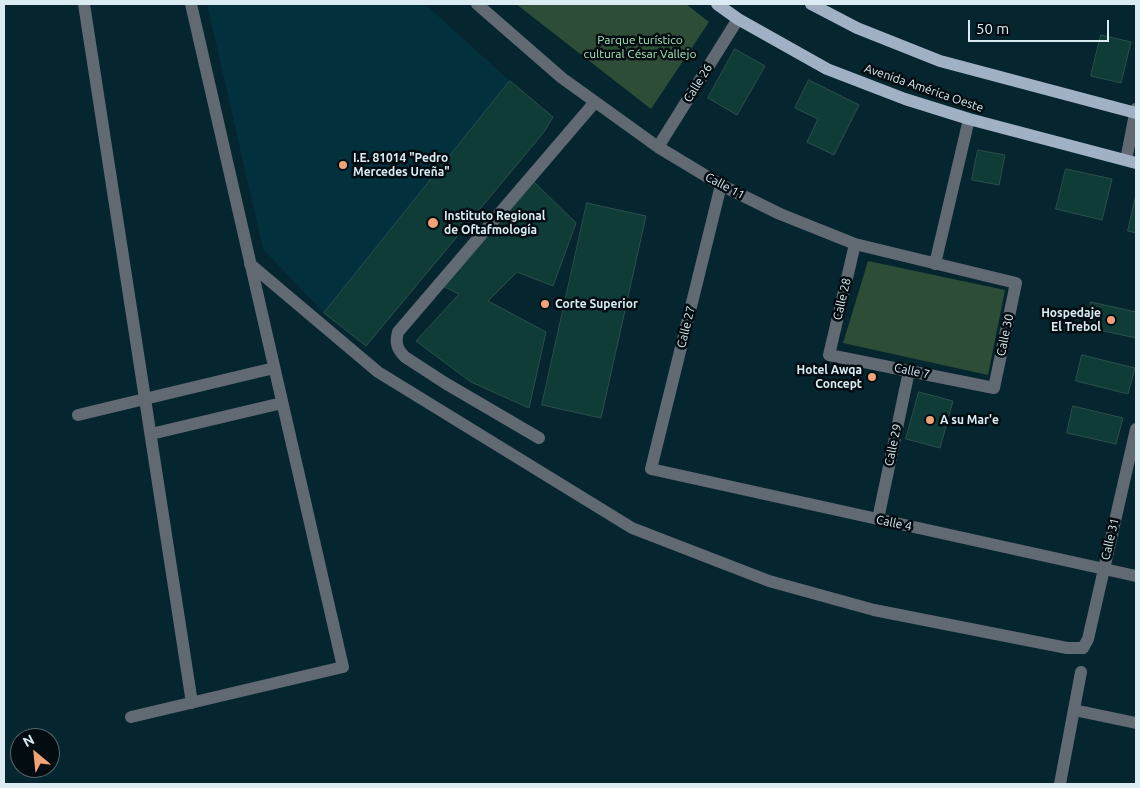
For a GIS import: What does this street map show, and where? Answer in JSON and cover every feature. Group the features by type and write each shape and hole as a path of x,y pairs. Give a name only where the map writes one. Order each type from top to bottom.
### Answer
{"main road":[{"name":"Avenida América Oeste","path":"717,4 738,19 827,69 905,99 969,119 1131,162"},
{"path":"811,4 857,28 940,61 1136,112"}],"street":[{"path":"84,4 192,703"},
{"path":"131,717 343,667 190,4"},
{"name":"Calle 11","path":"477,4 562,78 658,147 720,185 780,214 855,244 1016,283"},
{"name":"Calle 26","path":"658,147 738,19"},
{"path":"539,438 461,393 405,357 400,352 396,338 398,332 595,102"},
{"path":"1131,162 1136,112"},
{"path":"935,264 969,119"},
{"name":"Calle 27","path":"651,469 720,185"},
{"name":"Calle 28","path":"829,355 855,244"},
{"name":"Calle 31","path":"250,264 378,372 632,528 769,582 865,607 1067,648 1083,648 1088,639 1136,429"},
{"name":"Calle 30","path":"994,388 1016,283"},
{"name":"Calle 7","path":"829,355 994,388"},
{"path":"78,415 274,368"},
{"name":"Calle 29","path":"878,519 909,371"},
{"path":"150,434 282,403"},
{"name":"Calle 4","path":"651,469 1136,576"},
{"path":"1060,784 1081,672"},
{"path":"1074,710 1136,723"}],"shaded area":[{"name":"I.E. 81014 \"Pedro Mercedes Ureña\"","path":"207,4 425,4 510,81 324,313 263,249"}],"green space":[{"name":"Parque turístico cultural César Vallejo","path":"516,4 686,4 709,22 651,109"},
{"path":"868,261 1005,290 988,375 843,343"}],"building":[{"path":"1101,35 1131,42 1121,83 1091,76"},
{"path":"735,49 765,66 737,115 708,98"},
{"path":"809,80 859,105 834,155 807,142 818,119 795,108"},
{"name":"Instituto Regional de Oftafmología","path":"510,81 553,117 544,132 366,346 324,313"},
{"path":"978,150 1005,155 999,185 972,180"},
{"path":"1066,169 1112,179 1102,220 1056,209"},
{"path":"532,180 576,223 553,286 517,272 488,301 546,332 529,408 471,382 416,341 459,294 441,285"},
{"path":"1136,195 1136,233 1128,231"},
{"path":"587,203 646,216 601,418 542,405"},
{"name":"Hospedaje El Trebol","path":"1091,302 1136,312 1136,338 1085,327"},
{"path":"1082,355 1135,368 1128,394 1076,381"},
{"name":"A su Mar'e","path":"919,392 953,401 940,448 906,439"},
{"path":"1073,406 1123,418 1116,444 1067,433"}],"place":[{"name":"I.E. 81014 \"Pedro Mercedes Ureña\"","path":"343,165"},
{"name":"Instituto Regional de Oftafmología","path":"433,223"},
{"name":"Corte Superior","path":"545,304"},
{"name":"Hospedaje El Trebol","path":"1111,320"},
{"name":"Hotel Awqa Concept","path":"872,377"},
{"name":"A su Mar'e","path":"930,420"}]}
